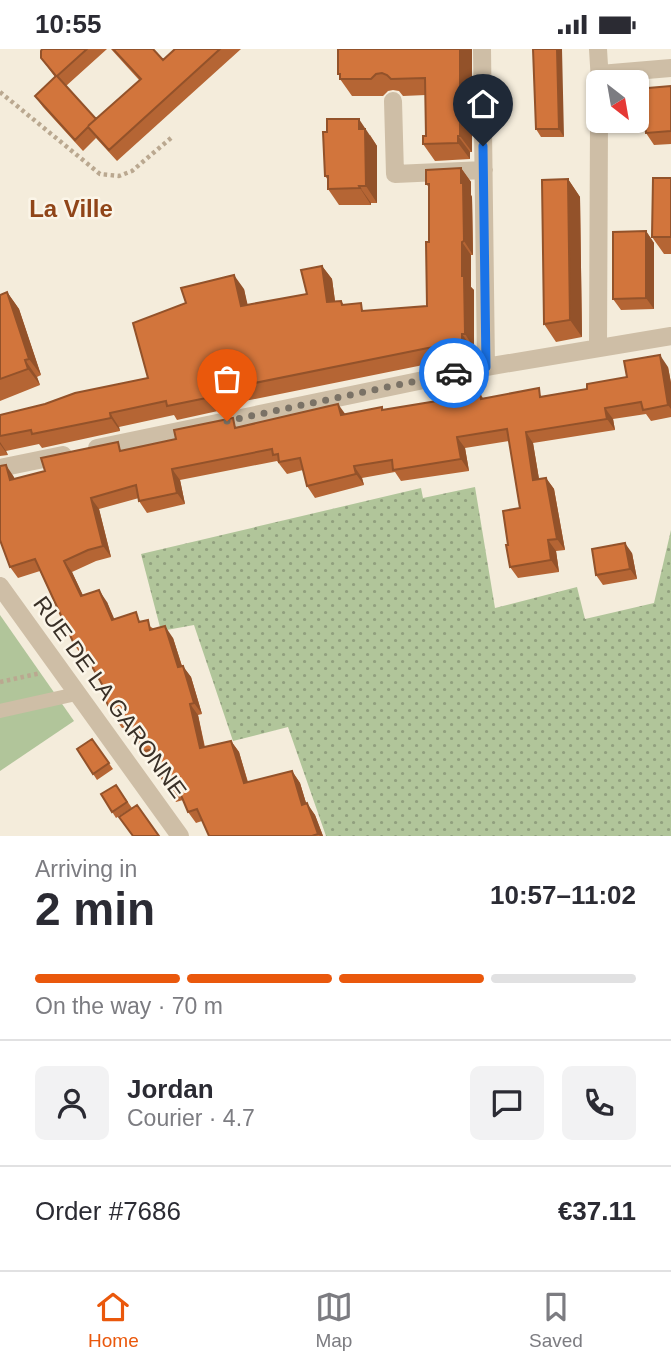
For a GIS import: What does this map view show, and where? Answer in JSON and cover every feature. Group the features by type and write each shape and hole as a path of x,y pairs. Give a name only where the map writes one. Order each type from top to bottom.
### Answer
{"street":[{"path":"482,49 486,367"},
{"path":"598,49 599,70"},
{"path":"649,71 671,68"},
{"path":"393,101 395,174 484,170"},
{"path":"598,347 600,133"},
{"path":"0,468 486,367 671,336"},
{"name":"RUE DE LA GARONNE","path":"0,586 180,836"}],"lane":[{"path":"0,711 76,694"}],"path":[{"path":"0,92 100,174 119,176 132,171 171,138"},
{"path":"0,682 59,669"}],"green space":[{"path":"475,487 495,608 577,587 585,619 654,603 671,530 671,836 326,836 288,727 233,741 194,625 161,631 141,554 421,488 423,498"},
{"path":"0,615 74,721 0,771"}],"building":[{"path":"42,49 87,49 57,76 96,119 141,79 113,49 153,49 163,60 175,49 220,49 109,150 88,127 75,140 35,96 56,76 41,58"},
{"path":"338,49 460,49 458,143 423,144 423,136 426,136 425,78 391,79 382,73 371,79 340,79"},
{"path":"533,49 557,49 559,129 536,129"},
{"path":"671,86 671,131 649,133 649,88"},
{"path":"327,119 359,119 359,129 365,129 366,186 328,189 323,132 327,132"},
{"path":"461,168 465,334 462,334 462,343 225,389 226,394 167,406 166,401 110,413 111,418 32,434 31,430 0,436 0,415 45,404 75,393 148,378 133,323 186,303 181,288 234,275 241,306 307,294 301,270 322,266 327,302 341,301 342,305 361,303 362,311 427,306 429,184 426,184 426,170"},
{"path":"653,178 671,178 671,237 652,237"},
{"path":"568,179 570,320 544,324 542,180"},
{"path":"646,231 646,298 613,299 613,232"},
{"path":"7,292 29,359 25,360 28,369 0,379 0,295"},
{"path":"660,355 668,405 643,410 641,402 605,408 607,419 526,432 533,480 546,478 557,539 548,540 551,560 510,567 503,511 520,508 507,429 457,437 461,459 393,470 392,460 354,466 356,474 307,486 300,458 279,462 278,454 273,455 272,449 172,469 177,493 139,501 136,485 91,498 103,546 64,561 81,596 99,590 112,620 136,612 139,622 148,620 150,630 165,626 178,667 183,666 194,703 190,704 200,748 231,741 244,783 292,771 302,805 307,803 318,834 312,836 209,836 197,809 188,812 178,788 168,791 149,750 143,751 122,715 114,717 104,697 108,695 80,645 75,646 35,559 10,567 0,540 0,466 6,465 10,480 45,471 41,458 118,442 120,451 176,439 174,430 233,418 235,428 338,404 341,415 480,394 481,399 539,388 540,397 587,389 587,384 627,377 624,361"},
{"path":"625,543 630,569 596,575 592,549"},
{"path":"92,739 109,763 93,774 77,749"},
{"path":"116,785 127,802 112,812 101,794"},
{"path":"137,805 159,836 133,836 119,817"}],"way so far":[{"path":"227,421 454,373"}],"district":[{"name":"La Ville","path":"71,208"}],"route":[{"path":"454,373 486,367 483,146"}]}
